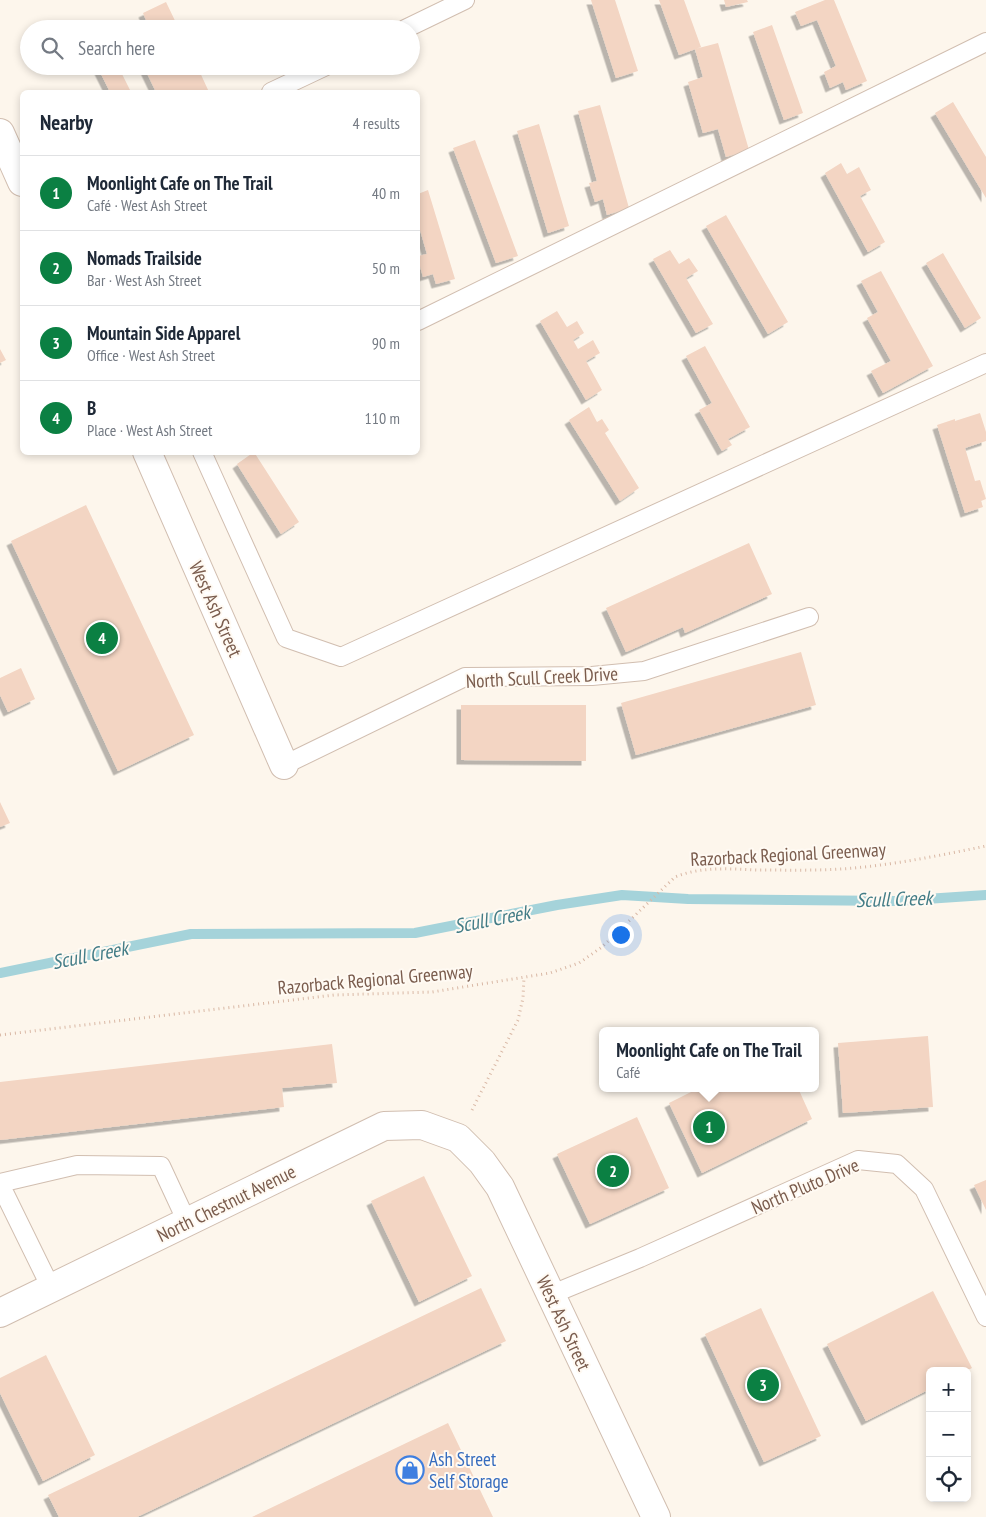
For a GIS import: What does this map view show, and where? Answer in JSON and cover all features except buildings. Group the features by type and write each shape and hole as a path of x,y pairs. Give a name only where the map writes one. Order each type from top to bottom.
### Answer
{"street":[{"path":"0,133 20,178"},
{"name":"West Ash Street","path":"148,455 284,765"},
{"name":"North Chestnut Avenue","path":"0,1313 384,1126 422,1125 458,1138"},
{"name":"West Ash Street","path":"458,1138 482,1162 500,1187 656,1517"}],"lane":[{"path":"420,22 465,0"},
{"path":"420,320 986,42"},
{"path":"275,90 307,75"},
{"path":"203,455 286,638 341,657 986,363"},
{"name":"North Scull Creek Drive","path":"284,765 465,677 592,676 644,671 810,617"},
{"name":"North Pluto Drive","path":"550,1295 640,1258 858,1160 897,1164 924,1189 986,1317"},
{"path":"50,1288 0,1183 77,1165 161,1166 187,1222"}],"path":[{"name":"Razorback Regional Greenway","path":"0,1035 334,994 432,992 550,973 579,963 602,947 675,877 689,871 705,869 853,868 919,860 986,846"},
{"path":"458,1138 518,1020 523,998 524,977"}],"waterway":[{"name":"Scull Creek","path":"0,973 191,934 415,933 557,905 622,895 688,899 896,901 986,895"}],"place":[{"name":"B","path":"102,638"},
{"name":"Moonlight Cafe on The Trail","path":"709,1127"},
{"name":"Nomads Trailside","path":"613,1171"},
{"name":"Mountain Side Apparel","path":"763,1385"},
{"name":"Ash Street Self Storage","path":"410,1470"}]}
